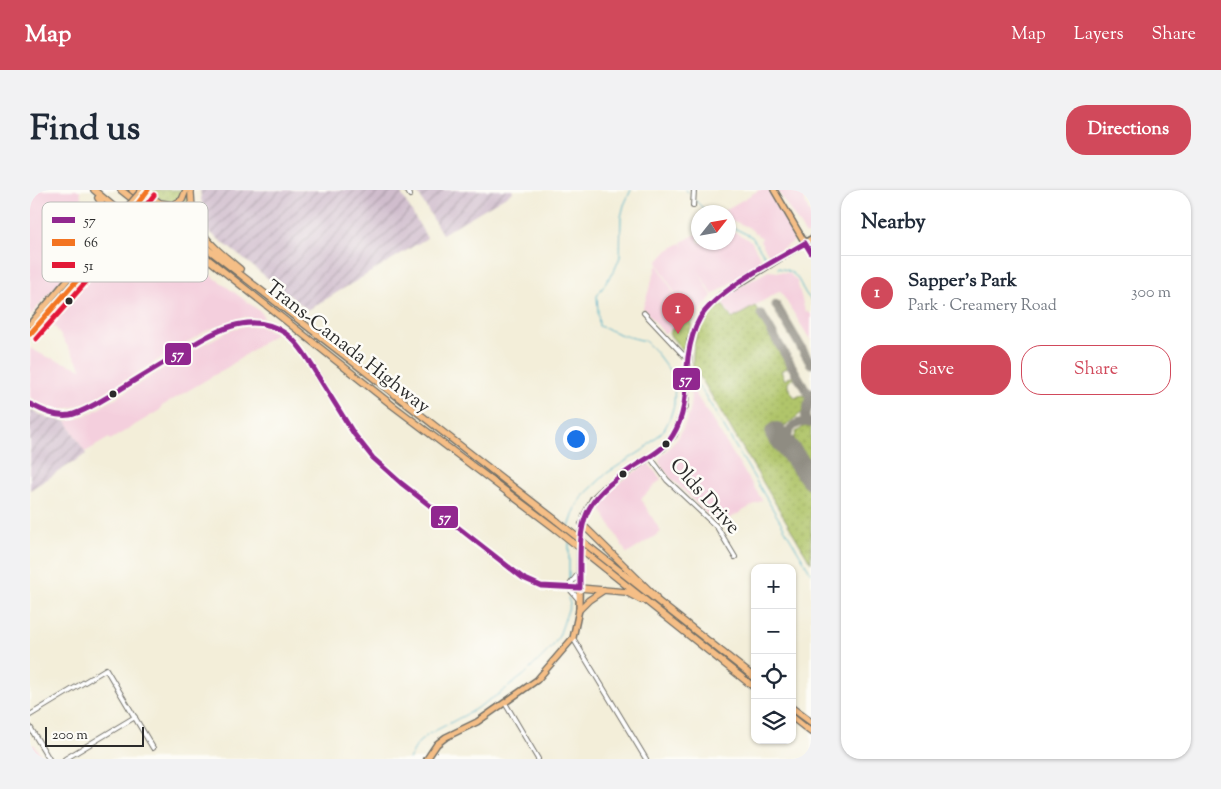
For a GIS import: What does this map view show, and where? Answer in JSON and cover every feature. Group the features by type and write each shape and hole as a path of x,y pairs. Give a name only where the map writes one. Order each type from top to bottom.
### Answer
{"highway":[{"path":"93,190 107,202"},
{"path":"93,190 101,202"},
{"name":"Trans-Canada Highway","path":"121,190 136,202"},
{"name":"Trans-Canada Highway","path":"132,190 148,202"},
{"path":"141,190 159,202"},
{"path":"178,202 182,200 186,190"},
{"path":"208,238 235,265 300,320"},
{"name":"Trans-Canada Highway","path":"208,249 696,631"},
{"name":"Trans-Canada Highway","path":"208,260 392,406 556,529 691,637"},
{"path":"208,265 257,299"},
{"path":"582,524 660,601 751,675"},
{"path":"580,588 626,592 639,599 751,685"},
{"path":"579,610 589,600 604,590"},
{"path":"796,711 811,722"},
{"path":"796,720 811,732"}],"main road":[{"path":"134,202 141,190"},
{"path":"136,202 148,190"},
{"path":"774,190 805,243"},
{"path":"427,759 437,744 446,737 477,722 537,680 573,638 579,610 580,538 588,506 598,493 611,482 650,457 674,435 682,418 688,391 690,341 699,320 712,303 730,288 811,239"},
{"path":"30,324 65,282"},
{"path":"30,334 76,282"}],"street":[{"path":"407,190 410,195"},
{"path":"693,205 694,190"},
{"path":"805,243 811,254"},
{"path":"644,313 688,360"},
{"path":"30,404 49,414 64,415 78,412 99,402 212,333 244,322 261,323 280,330 295,341 354,434 373,458 400,483 523,578 542,586 580,588"},
{"name":"Olds Drive","path":"650,457 667,480 717,527 735,556"},
{"path":"568,587 581,571"},
{"path":"568,587 579,600"},
{"path":"573,638 646,759"},
{"path":"30,714 106,669 154,748"},
{"path":"505,703 538,759"},
{"path":"65,759 135,717"},
{"path":"30,727 50,759"}],"shaded area":[{"path":"30,190 80,190 82,202 42,202 42,282 59,282 30,316"},
{"path":"200,190 399,190 427,238 308,310 208,231 208,202 202,202"},
{"path":"416,190 512,190 513,192 442,234"},
{"path":"759,190 769,190 795,240 770,256 760,241 762,238 748,227 736,222 736,205 734,205"},
{"path":"777,190 800,190 811,217 811,232 806,235"},
{"path":"736,233 751,241 762,261 713,295 696,268 712,296 696,317 685,311 657,262 668,250 681,243 684,247 682,242 691,237 691,250 736,250"},
{"path":"657,264 685,313 692,317 691,320 686,318 665,334 643,308"},
{"path":"768,271 789,273 797,281 805,311 811,314 811,341 780,291 733,318 721,300 729,293"},
{"path":"208,273 261,312 265,320 245,317 206,331 97,397 75,407 59,410 41,405 30,397 30,348 45,356 82,369 54,325 47,324 82,282 208,282"},
{"path":"259,326 276,333 228,367 162,406 160,410 110,440 109,438 85,452 66,421 93,412 227,332 241,327"},
{"path":"691,392 695,393 762,500 718,525 669,476 659,462 660,458 678,438 687,420 690,411"},
{"path":"30,409 47,418 66,421 86,454 30,490"},
{"path":"648,463 661,479 641,499 661,532 627,554 597,502 614,486"},
{"path":"34,744 44,759 30,759 30,747"}],"green space":[{"path":"153,190 183,190 177,200 170,202 151,194"},
{"path":"188,192 189,202 175,202 183,201"},
{"path":"720,301 732,319 755,306 790,366 781,371 785,380 795,374 796,376 788,382 788,387 795,398 801,395 807,396 804,411 772,436 811,486 811,563 701,378 693,369 695,339 698,331 706,316"},
{"path":"687,319 691,320 692,324 683,351 669,334 672,329"},
{"path":"805,426 811,427 811,468 793,445 796,432"}],"waterway":[{"path":"569,527 576,507 584,495 607,473 643,450 664,430 674,405 675,378 655,351 645,341 599,326 597,296 615,269 620,257 621,217 631,190"},
{"path":"696,201 700,205"},
{"path":"736,229 752,237 766,258"},
{"path":"778,268 796,276 811,300"},
{"path":"676,378 682,379"},
{"path":"695,383 703,392 811,573"},
{"path":"569,543 569,580"},
{"path":"409,759 418,743 429,734 469,713 499,694 524,675 552,647 559,636 570,604 568,598"}],"taxiway":[{"path":"776,305 811,364"},
{"path":"761,314 810,397"},
{"path":"804,422 811,393"},
{"path":"789,449 787,438 791,428 799,423 811,423"}],"runway":[{"path":"776,433 811,478"}],"transit line":[{"name":"66","path":"139,202 148,190"},
{"name":"51","path":"149,202 154,195"},
{"name":"57","path":"311,365 354,434 373,458 401,483 523,578 541,586 580,588 580,547 585,517 592,504 602,492 616,479 661,449 673,435 684,407 688,357 694,332 700,318 708,307 733,286 763,267 805,243 811,253"},
{"name":"66","path":"30,334 76,282"},
{"name":"51","path":"36,339 86,282"},
{"name":"57","path":"30,404 44,411 59,415 81,412 196,343 225,328 240,324 255,323 270,326 285,333 299,346 316,372"}],"place":[{"name":"Sapper's Park","path":"678,334"}]}
